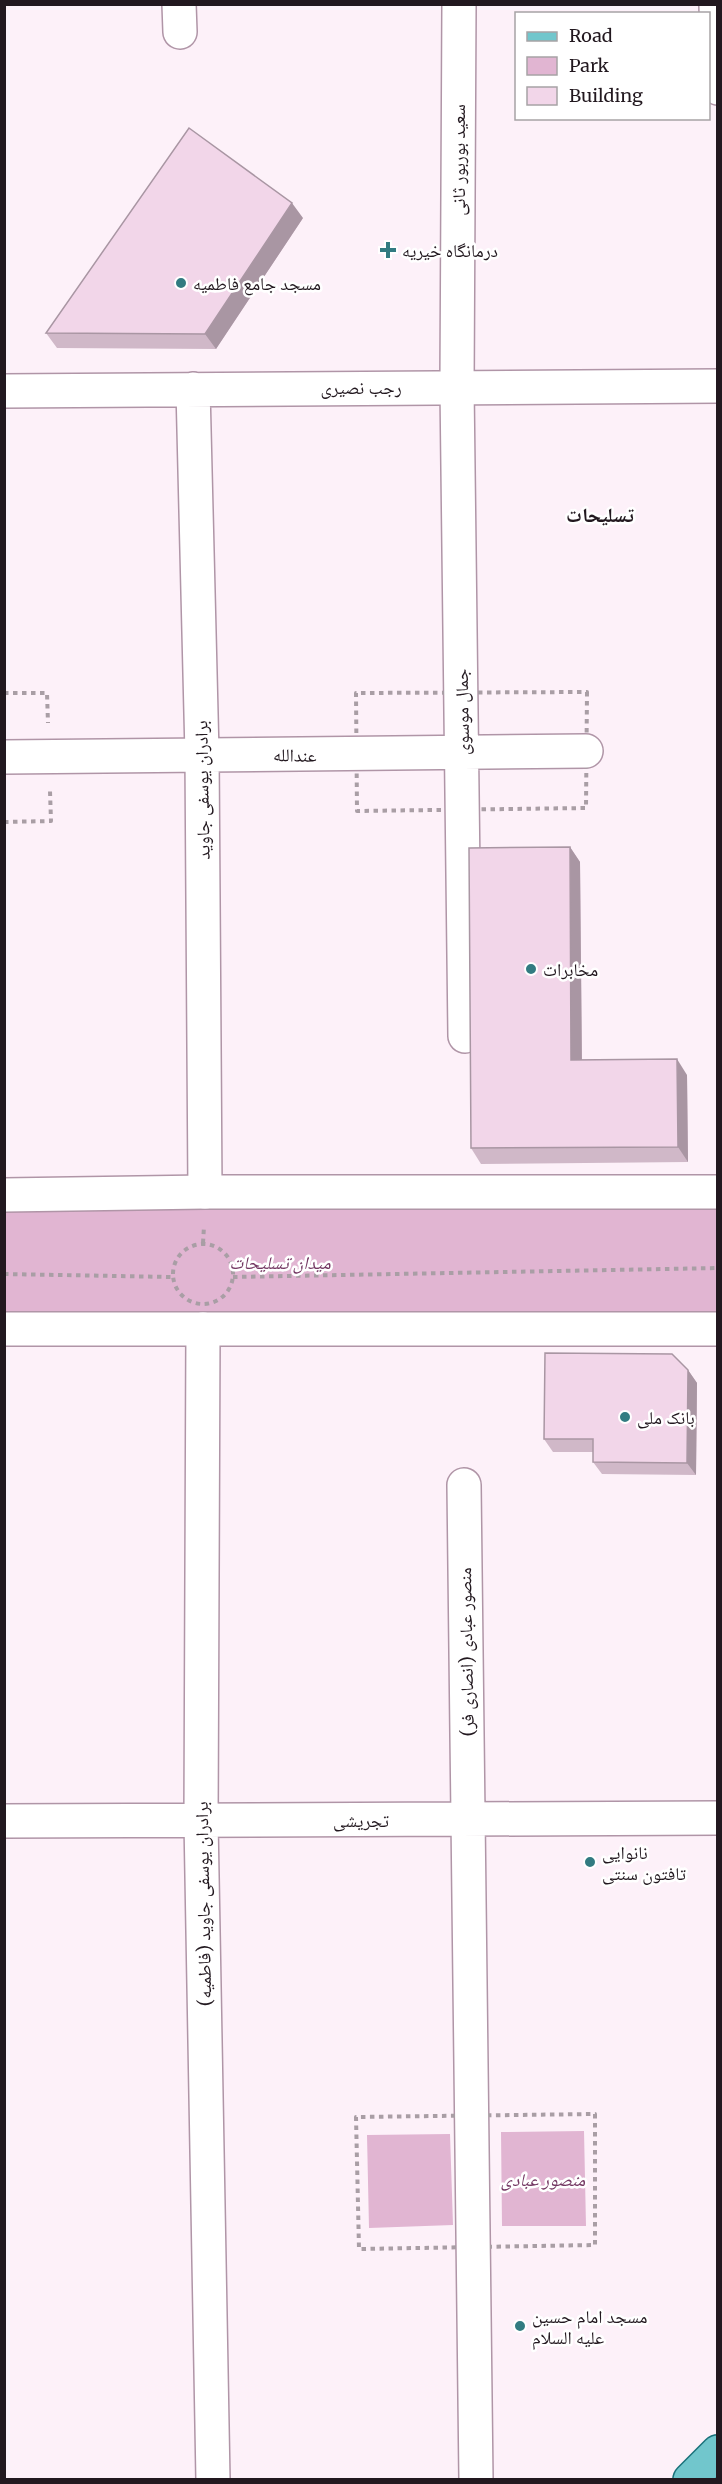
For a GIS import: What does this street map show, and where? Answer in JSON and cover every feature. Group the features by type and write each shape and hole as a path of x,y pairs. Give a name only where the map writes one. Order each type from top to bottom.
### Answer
{"main road":[{"path":"690,2480 717,2452"}],"street":[{"name":"سعید بوربور ثانی","path":"457,387 459,4"},
{"path":"716,4 717,88"},
{"name":"رجب نصیری","path":"4,392 193,388 717,386"},
{"name":"جمال موسوی","path":"457,387 465,1036"},
{"name":"برادران یوسفی جاوید","path":"193,388 202,754 205,1192"},
{"name":"عندالله","path":"4,757 586,751"},
{"path":"4,1196 205,1192 717,1192"},
{"path":"4,1329 717,1329"},
{"name":"برادران یوسفی جاوید (فاطمیه)","path":"202,1329 201,1821 213,2480"},
{"name":"منصور عبادی (انصاری فر)","path":"464,1485 468,1819"},
{"name":"تجریشی","path":"4,1821 717,1818"},
{"path":"468,1819 476,2480"}],"path":[{"path":"203,1243 222,1250 232,1266 233,1277 231,1286 220,1300 203,1305 186,1300 179,1294 172,1277 177,1257 184,1250 203,1243"},
{"path":"233,1277 717,1268"},
{"path":"4,1274 172,1277"}],"green space":[{"name":"میدان تسلیحات","path":"717,1207 717,1314 5,1318 4,1208"},
{"name":"منصور عبادی","path":"584,2131 586,2226 502,2226 501,2132"},
{"name":"منصور عبادی","path":"450,2134 453,2225 369,2228 367,2135"}],"building":[{"name":"مسجد جامع فاطمیه","path":"189,128 292,203 205,334 46,333"},
{"name":"مخابرات","path":"570,847 571,1060 677,1059 678,1147 471,1148 469,848"},
{"name":"بانک ملی","path":"545,1353 672,1354 688,1370 687,1463 593,1462 593,1439 544,1439"}],"place":[{"name":"درمانگاه خیریه","path":"388,250"},
{"name":"مسجد جامع فاطمیه","path":"181,283"},
{"name":"مخابرات","path":"531,969"},
{"name":"بانک ملی","path":"625,1417"},
{"name":"نانوایی تافتون سنتی","path":"590,1862"},
{"name":"مسجد امام حسین علیه السلام","path":"520,2326"}],"district":[{"name":"تسلیحات","path":"600,514"}]}
